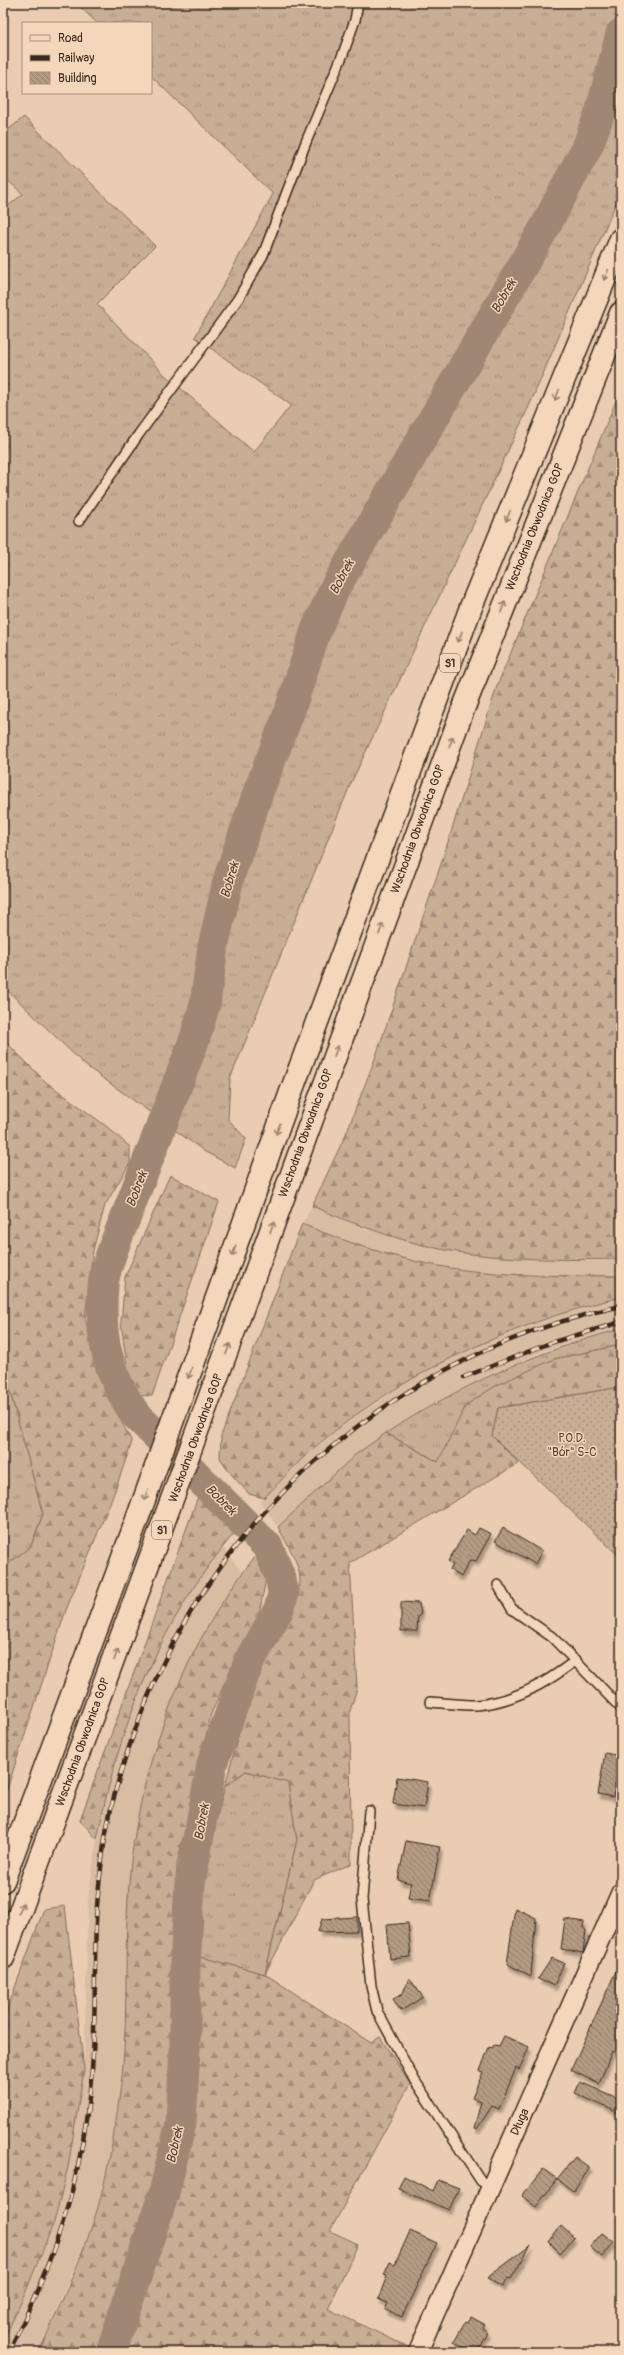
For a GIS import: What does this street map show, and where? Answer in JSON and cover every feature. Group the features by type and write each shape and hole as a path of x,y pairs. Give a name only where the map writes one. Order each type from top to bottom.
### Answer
{"highway":[{"name":"S1","path":"3,1881 135,1525 291,1092 471,607 621,239"},
{"name":"Wschodnia Obwodnica GOP","path":"3,1958 160,1535 318,1101 492,633 621,313"}],"street":[{"name":"Długa","path":"418,2352 492,2188 621,1892"}],"lane":[{"path":"79,521 139,434 238,299 263,255 306,142 343,54 355,20 358,3"},
{"path":"498,1585 512,1609 552,1637 621,1708"},
{"path":"430,1702 476,1705 501,1701 550,1681 576,1660"},
{"path":"369,1811 362,1899 368,1967 377,2011 415,2081 481,2181 492,2188"}],"shaded area":[{"path":"312,1206 365,1229 462,1253 551,1260 621,1259 621,1276 533,1276 483,1272 435,1265 385,1253 334,1237 302,1224"},
{"path":"621,1297 621,1329 577,1340 539,1353 463,1388 413,1415 355,1455 278,1527 260,1502 304,1457 353,1418 417,1376 489,1340 593,1303"},
{"path":"223,1547 242,1572 213,1619 190,1663 157,1742 135,1837 128,1895 124,2044 120,2098 107,2169 93,2223 39,2352 3,2352 3,2341 24,2296 54,2222 68,2167 84,2070 88,1899 97,1839 115,1762 135,1698 151,1662 185,1600"}],"green space":[{"path":"76,3 621,3 621,191 531,402 351,783 230,1079 228,1119 246,1139 235,1168 204,1151 86,1066 3,986 3,210 23,194 3,176 3,134 24,117 155,246 97,304 165,375 254,452 291,405 195,337 273,194 152,77 152,22 96,22"},
{"path":"621,389 621,1259 522,1258 443,1250 386,1234 348,1221 312,1206 346,1134 376,1056 442,861 497,686"},
{"path":"3,1039 46,1082 106,1126 130,1147 130,1163 105,1205 93,1250 85,1318 99,1378 132,1442 113,1496 66,1610 4,1798 3,1568 31,1546 43,1514 3,1365"},
{"path":"170,1175 219,1202 152,1396 136,1395 128,1373 121,1323 125,1277"},
{"path":"302,1224 346,1241 414,1261 438,1266 518,1275 621,1276 621,1297 535,1323 493,1339 452,1358 413,1379 374,1402 338,1428 304,1457 264,1498 249,1494 232,1475 220,1458 221,1436"},
{"path":"621,1329 621,1345 554,1359 438,1462 386,1433 442,1400 499,1372 559,1348"},
{"path":"621,1345 621,1387 498,1408 492,1436 519,1463 350,1563 357,1688 350,1711 351,1864 314,1880 265,1974 297,1840 288,1783 246,1771 225,1786 248,1701 258,1674 290,1618 298,1594 300,1581 298,1567 278,1527 355,1455 386,1433 438,1462 466,1405 497,1385 554,1359"},
{"path":"3,1365 43,1514 31,1546 3,1568"},
{"name":"P.O.D. \"Bór\" S-C","path":"621,1387 621,1558 492,1436 498,1408"},
{"path":"199,1494 236,1531 209,1566 185,1601 164,1638 146,1676 118,1755 106,1796 97,1839 80,1820"},
{"path":"257,1554 267,1573 259,1615 236,1658 211,1714 177,1864 175,1950 265,1974 371,2043 380,2037 410,2084 330,2231 358,2244 328,2309 408,2347 406,2352 39,2352 81,2256 98,2208 109,2162 119,2100 124,2049 128,1897 132,1851 140,1805 152,1760 166,1716 184,1673 205,1631 230,1591"},
{"path":"246,1771 288,1782 297,1840 265,1974 200,1957 202,1886 211,1839 225,1786"},
{"path":"65,1906 84,2070 68,2167 54,2222 24,2296 3,2341 3,2020 44,1909"}],"building":[{"path":"479,1528 491,1534 476,1561 470,1560 461,1577 450,1570 453,1565 448,1561 467,1530 475,1535"},
{"path":"503,1528 542,1551 535,1564 495,1541"},
{"path":"401,1602 419,1603 421,1614 418,1616 417,1631 401,1631"},
{"path":"605,1753 620,1756 613,1797 598,1794"},
{"path":"397,1777 428,1782 424,1808 393,1804"},
{"path":"406,1841 440,1847 430,1901 408,1898 411,1883 398,1880"},
{"path":"515,1908 536,1918 531,1976 507,1964"},
{"path":"357,1917 357,1931 318,1932 322,1919"},
{"path":"565,1919 584,1922 583,1928 586,1930 583,1953 561,1949"},
{"path":"408,1923 411,1957 390,1959 387,1925"},
{"path":"552,1958 564,1963 554,1986 538,1979"},
{"path":"621,1960 621,2055 612,2051 599,2084 571,2070"},
{"path":"409,1978 423,1997 401,2011 393,1999 403,1993"},
{"path":"504,2036 529,2047 519,2070 516,2068 499,2109 492,2106 477,2129 474,2128 481,2102 472,2098 483,2072 480,2071 489,2047 492,2048 494,2045 499,2046"},
{"path":"580,2082 613,2096 621,2103 621,2114 575,2093"},
{"path":"575,2157 590,2168 573,2191 557,2179"},
{"path":"543,2169 557,2179 536,2207 522,2196"},
{"path":"404,2176 433,2191 438,2180 459,2188 449,2210 398,2189"},
{"path":"561,2226 574,2238 560,2253 549,2242"},
{"path":"410,2231 437,2243 402,2317 385,2310 388,2303 378,2299 387,2276 384,2275 390,2262 395,2264"},
{"path":"602,2233 614,2242 602,2257 590,2247"},
{"path":"531,2245 511,2279 508,2278 502,2287 487,2278"},
{"path":"471,2317 484,2324 482,2328 488,2333 478,2352 472,2352 454,2342 466,2321 468,2322"}],"waterway":[{"name":"Bobrek","path":"111,2352 164,2193 181,2123 185,2048 185,1966 190,1884 212,1764 248,1664 279,1609 283,1594 281,1579 268,1547 136,1415 126,1400 112,1370 104,1338 102,1321 104,1277 114,1246 195,1038 205,1004 213,947 229,877 259,790 289,713 316,630 336,586 545,227 588,145 601,110 621,34"}],"railway":[{"path":"9,2352 49,2261 62,2224 77,2172 86,2120 92,2069 95,1941 99,1880 105,1838 115,1792 129,1747 140,1717 174,1641 218,1571 269,1507 328,1450 393,1401 464,1361 540,1329 621,1306"},
{"path":"464,1377 550,1343 621,1322"}]}
